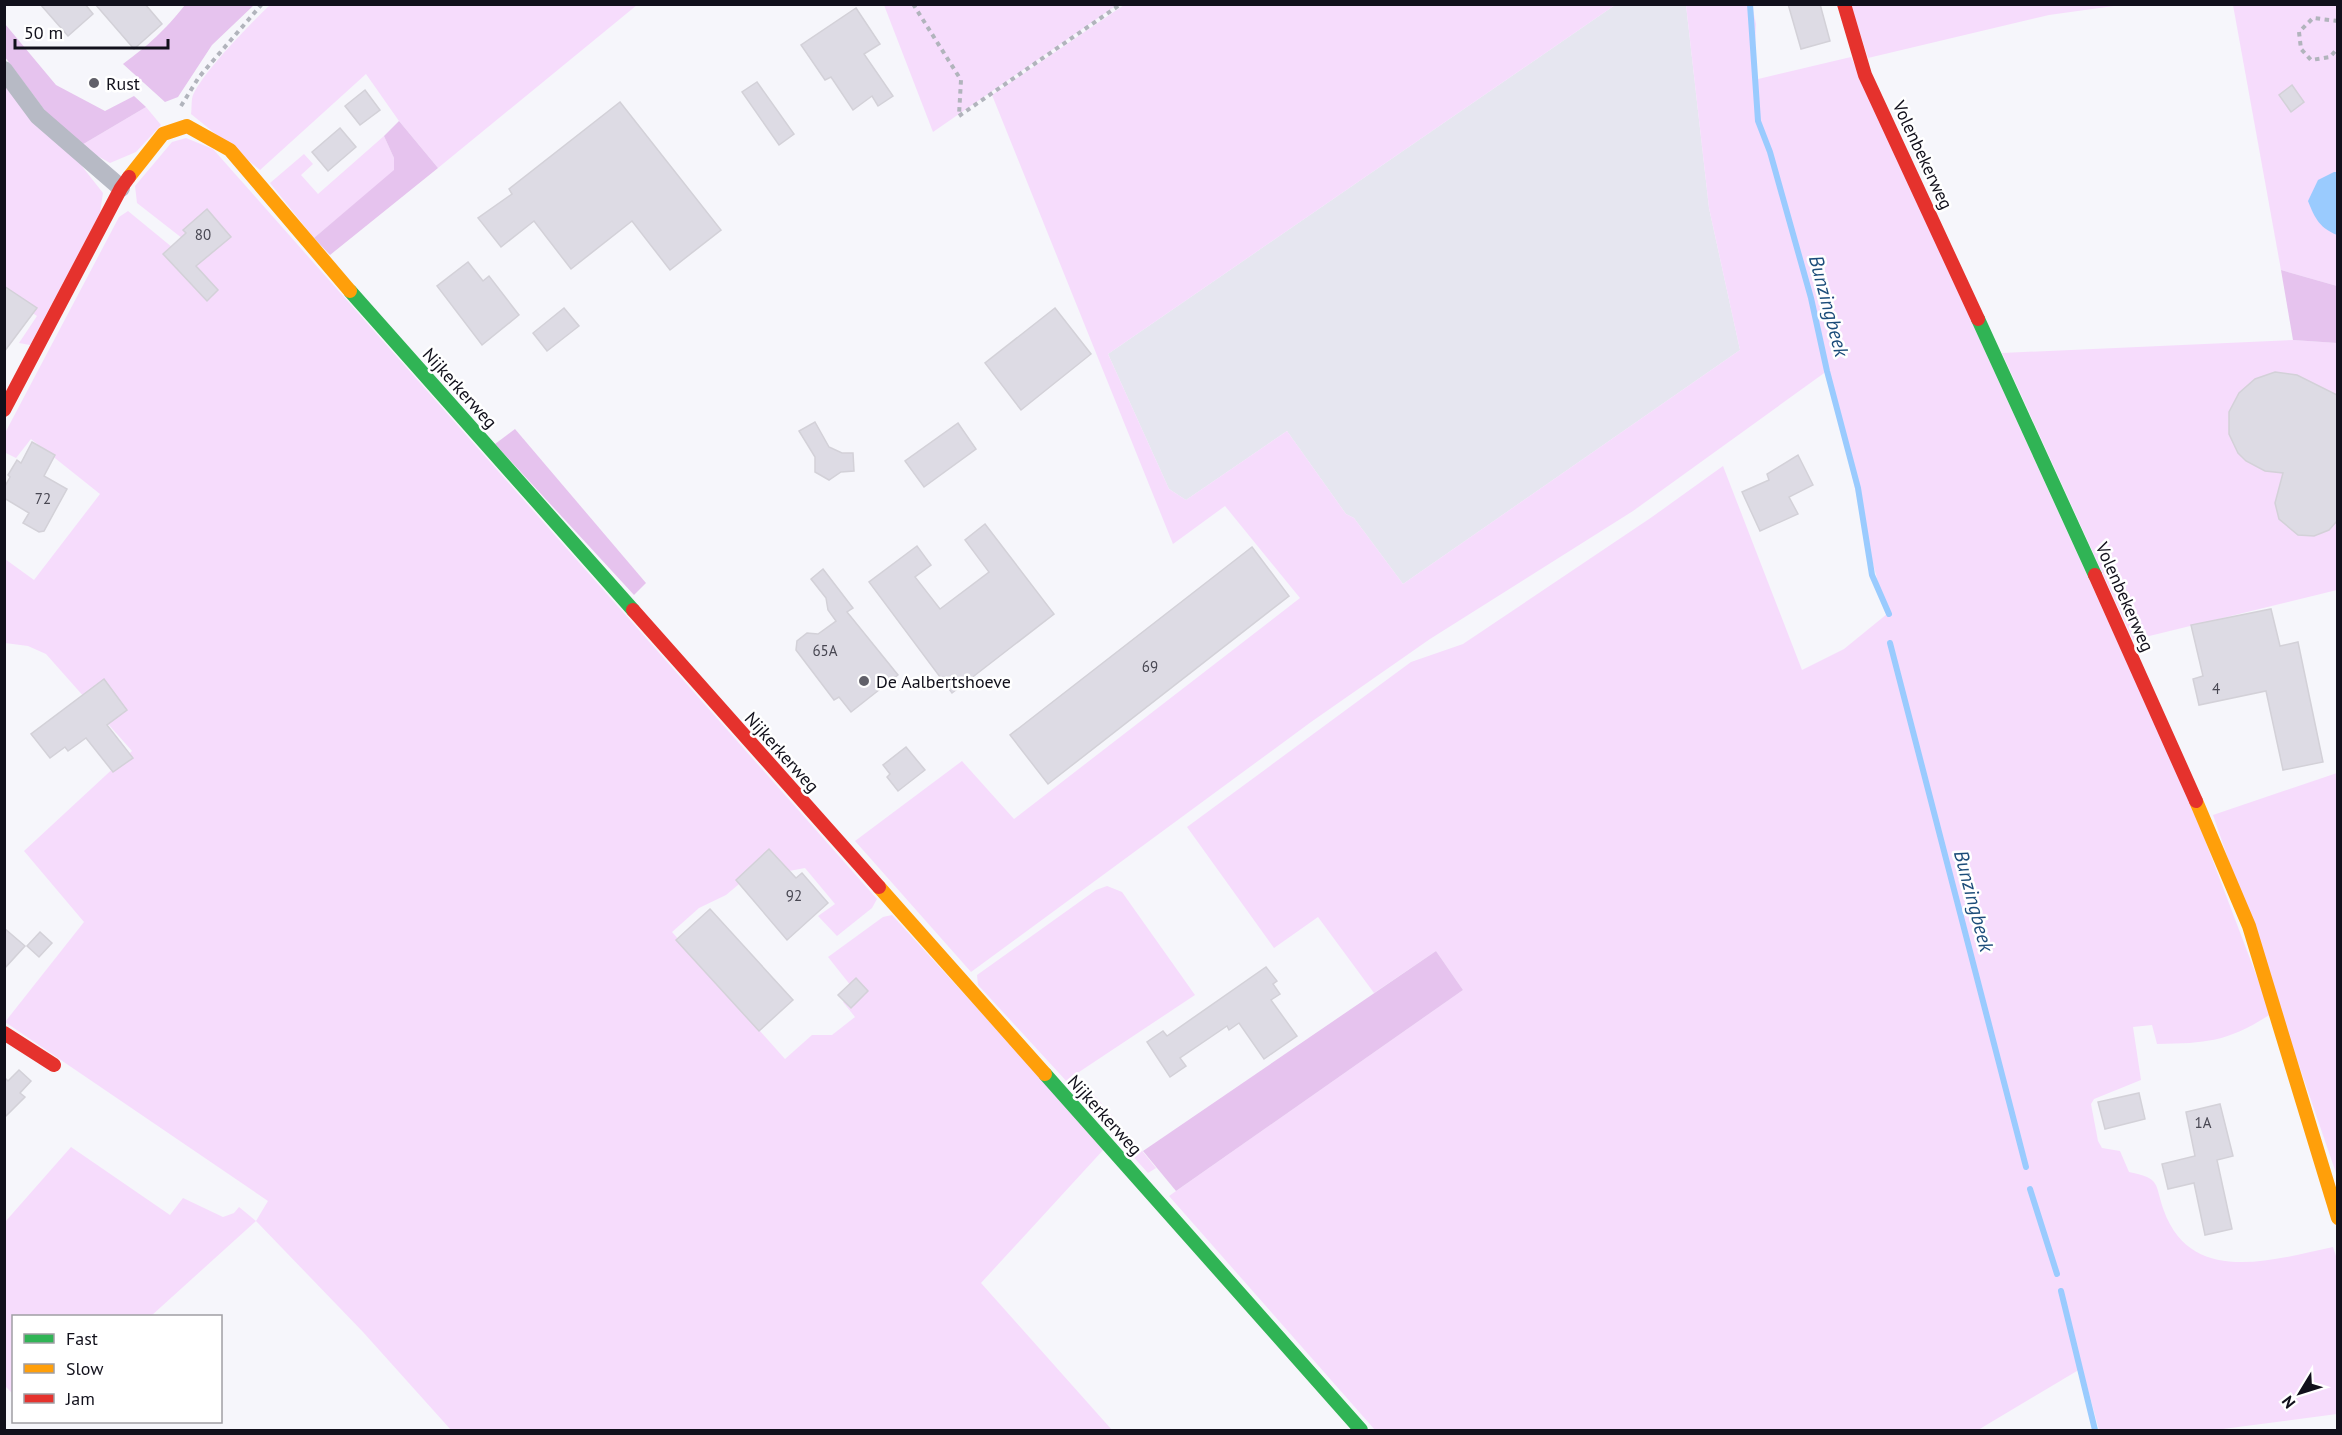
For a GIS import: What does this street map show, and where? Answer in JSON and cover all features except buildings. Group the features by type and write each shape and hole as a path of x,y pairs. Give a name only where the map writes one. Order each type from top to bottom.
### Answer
{"street":[{"name":"Volenbekerweg","path":"1844,4 1864,75 2044,460 2214,841 2249,926 2337,1218"},
{"path":"4,70 38,116 121,188"},
{"name":"Nijkerkerweg","path":"163,134 187,126 230,150 368,312 1361,1431"},
{"path":"4,410 121,188 163,134"},
{"path":"4,1033 54,1065"}],"path":[{"path":"163,134 198,77 262,4"},
{"path":"913,4 961,80 959,116 1121,4"},
{"path":"2337,21 2313,18 2299,32 2301,49 2311,60 2330,57 2337,48"}],"shaded area":[{"path":"185,5 254,5 212,45 178,97 165,102 123,64 156,37"},
{"path":"270,5 637,5 438,168 399,121 366,74 260,170 191,114 193,95 207,73"},
{"path":"884,5 1117,5 933,132"},
{"path":"1124,5 1615,5 1108,354 1169,489 1186,500 1287,431 1346,514 1354,518 1403,584 1740,350 1709,208 1686,5 1752,5 1756,24 1754,80 1851,57 2191,803 2271,1014 2229,1036 2190,1043 2157,1044 2152,1025 2133,1027 2141,1080 2094,1099 2091,1104 2098,1141 2102,1148 2120,1151 2129,1172 2152,1180 2164,1211 2177,1235 2194,1250 2214,1259 2237,1262 2261,1261 2333,1247 2338,1262 2337,1414 2215,1430 2099,1430 2082,1368 1978,1430 1375,1430 1169,1196 1463,990 1436,951 1374,993 1318,917 1274,948 1187,827 1411,662 1463,644 1652,517 1723,466 1802,670 1844,649 1887,614 1870,554 1827,371 1633,511 1430,639 1311,722 971,972 855,841 962,761 1014,819 1300,598 1225,506 1173,544 992,95"},
{"path":"1615,5 1686,5 1709,208 1740,350 1403,584 1354,518 1346,514 1287,431 1186,500 1169,489 1108,354"},
{"path":"1851,5 2121,5 2049,15 1868,58"},
{"path":"2233,5 2337,5 2337,286 2281,270"},
{"path":"5,24 56,85 105,111 134,96 146,107 80,146 46,112 5,57"},
{"path":"4,85 81,165 103,193 100,213 30,345 19,343 37,316 5,294"},
{"path":"146,107 161,125 136,152 110,163 80,146"},
{"path":"399,121 438,168 330,255 314,238 394,170 394,158 384,136"},
{"path":"384,136 394,158 395,170 314,238 270,183 304,154 313,164 301,175 318,194"},
{"path":"186,138 213,149 877,899 872,908 837,936 818,916 835,904 805,868 789,871 774,855 726,895 699,908 672,932 785,1059 812,1035 832,1035 855,1017 843,1002 855,991 828,957 883,917 892,915 1105,1148 981,1283 1112,1430 451,1430 363,1332 256,1221 268,1201 5,1022 84,922 24,851 132,751 46,654 28,646 5,643 5,559 34,580 100,494 31,439 16,458 6,453 5,433 119,217 128,211 178,252 187,242 137,203 135,186 172,142"},
{"path":"2281,270 2337,286 2337,343 2293,340"},
{"path":"2293,340 2337,343 2337,590 2133,640 2002,353"},
{"path":"515,429 646,583 634,595 495,444"},
{"path":"2337,773 2337,1176 2213,815"},
{"path":"1107,886 1122,892 1195,995 1076,1074 1115,1119 1103,1121 978,985 977,975 1096,890"},
{"path":"1436,951 1463,990 1176,1191 1143,1151"},
{"path":"1126,1131 1156,1168 1148,1173 1120,1142"},
{"path":"71,1147 170,1215 183,1198 223,1217 234,1213 239,1207 256,1221 152,1315 12,1315 12,1393 5,1386 5,1222"}],"water":[{"path":"2337,172 2337,235 2319,222 2308,201 2318,180"}],"waterway":[{"name":"Bunzingbeek","path":"1750,4 1758,121 1770,152 1811,298 1827,371 1858,488 1872,575 1889,614"},
{"name":"Bunzingbeek","path":"1890,643 2026,1167"},
{"name":"Bunzingbeek","path":"2030,1189 2057,1274"},
{"name":"Bunzingbeek","path":"2061,1291 2095,1430"}],"traffic: fast":[{"path":"350,291 633,610"},
{"path":"1978,319 2095,575"},
{"path":"1045,1074 1361,1430"}],"traffic: slow":[{"path":"129,177 163,134 187,126 230,150 350,291"},
{"path":"2196,801 2249,926 2338,1218"},
{"path":"879,887 1045,1074"}],"traffic: jam":[{"path":"1844,4 1865,75 1978,319"},
{"path":"4,410 121,188 129,177"},
{"path":"2095,575 2196,801"},
{"path":"633,610 879,887"},
{"path":"4,1033 54,1065"}],"place":[{"name":"Rust","path":"94,83"},
{"name":"De Aalbertshoeve","path":"864,681"}]}
